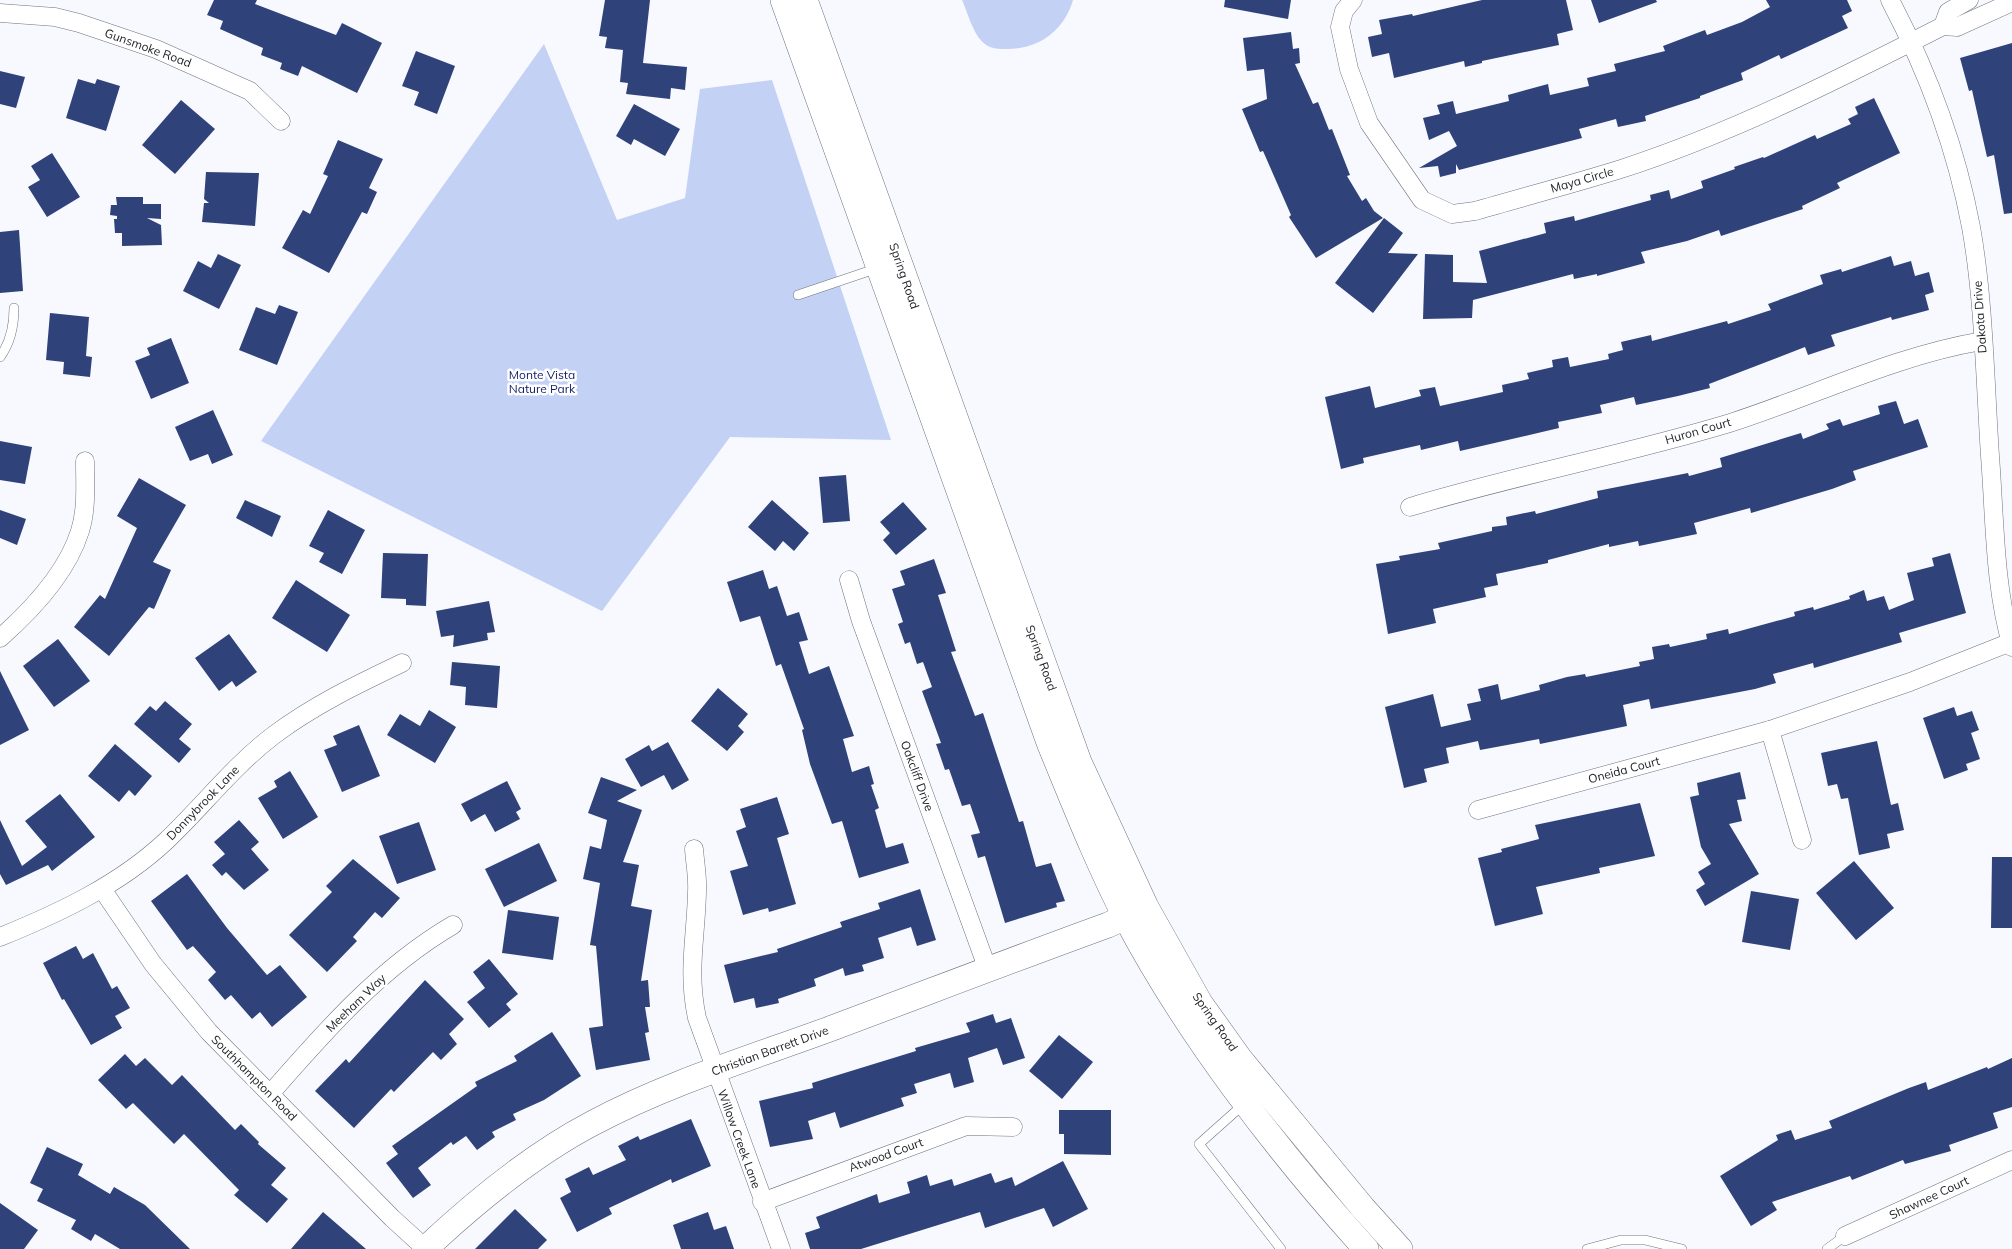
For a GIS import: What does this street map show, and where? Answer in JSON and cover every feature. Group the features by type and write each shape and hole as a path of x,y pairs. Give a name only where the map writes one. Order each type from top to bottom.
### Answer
{"main road":[{"name":"Spring Road","path":"782,0 1050,745 1086,832 1136,912 1240,1059 1362,1208 1400,1249"},
{"name":"Spring Road","path":"805,0 1079,762 1136,912 1196,1034 1245,1103 1366,1249"},
{"name":"Christian Barrett Drive","path":"426,1249 523,1168 561,1142 622,1108 687,1080 988,970 1136,912"}],"street":[{"name":"Maya Circle","path":"1354,0 1344,11 1340,27 1349,69 1369,123 1422,200 1452,214 1475,211 1621,169 1696,141 1776,108 1943,26 1957,27 2003,3"},
{"name":"Dakota Drive","path":"1890,0 1912,42 1937,102 1960,180 1978,275 1998,567 2011,645"},
{"name":"Maya Circle","path":"1943,26 1948,12 1969,0"},
{"name":"Gunsmoke Road","path":"0,13 63,19 156,49 250,91 281,121"},
{"name":"Huron Court","path":"1410,507 1456,493 1670,440 1786,404 1914,356 1982,341"},
{"path":"0,638 22,619 45,591 74,546 80,530 85,499 85,461"},
{"name":"Oakcliff Drive","path":"849,580 861,621 988,970"},
{"name":"Oneida Court","path":"1478,810 1770,730 2011,645"},
{"name":"Donnybrook Lane","path":"0,937 46,918 102,889 147,857 167,840 215,788 273,736 330,698 402,663"},
{"path":"1770,730 1802,840"},
{"name":"Willow Creek Lane","path":"694,849 698,890 691,952 691,980 697,1018 762,1202 782,1249"},
{"name":"Southhampton Road","path":"102,889 171,987 209,1032 426,1249"},
{"name":"Meeham Way","path":"270,1094 314,1043 369,990 406,956 453,925"},
{"name":"Atwood Court","path":"762,1202 966,1126 1013,1127"},
{"name":"Shawnee Court","path":"1845,1236 2012,1160"}],"lane":[{"path":"798,295 878,268"},
{"path":"0,357 7,348 14,324 14,308"},
{"path":"1245,1103 1199,1144 1281,1249"},
{"path":"1827,1249 1845,1236"},
{"path":"1587,1249 1622,1240 1645,1240 1682,1249"}],"green space":[{"path":"962,0 1073,0 1063,21 1049,36 1030,46 1007,49 990,47 981,40 974,30"},
{"name":"Monte Vista Nature Park","path":"544,44 617,220 685,198 700,89 772,80 891,440 730,437 602,611 261,441"}],"building":[{"path":"214,0 257,0 255,4 336,35 342,23 382,43 357,93 302,66 298,76 280,69 282,63 261,55 263,48 220,29 223,21 207,15"},
{"path":"605,0 650,0 643,63 687,67 685,90 671,88 670,99 626,94 628,83 620,82 623,50 605,48 607,37 599,36"},
{"path":"1225,0 1291,0 1288,19 1224,7"},
{"path":"1482,0 1566,0 1573,30 1557,34 1559,45 1482,61 1482,63 1465,67 1464,61 1394,78 1389,53 1372,57 1368,37 1382,34 1379,20 1412,14 1413,16"},
{"path":"1591,0 1656,0 1657,2 1599,23"},
{"path":"1766,0 1847,0 1852,11 1842,16 1848,28 1781,59 1779,55 1741,73 1743,80 1700,96 1700,98 1645,116 1646,121 1618,127 1616,119 1579,129 1582,138 1459,170 1456,164 1456,173 1440,177 1438,166 1419,168 1457,146 1449,131 1429,140 1423,118 1440,114 1437,105 1453,101 1456,114 1509,101 1508,95 1548,84 1550,95 1589,86 1587,78 1616,71 1614,64 1665,51 1663,46 1705,30 1707,35 1742,22 1770,7"},
{"path":"1291,32 1293,49 1299,48 1300,63 1295,64 1313,104 1318,102 1329,130 1332,129 1350,175 1347,176 1362,201 1366,198 1374,211 1383,218 1316,258 1289,217 1291,215 1263,151 1260,152 1242,109 1267,99 1264,69 1247,71 1243,38"},
{"path":"2012,43 2012,213 2004,214 1994,155 1987,157 1972,90 1969,91 1960,58"},
{"path":"416,51 455,66 437,114 414,105 419,92 402,86"},
{"path":"0,71 25,77 16,108 0,104"},
{"path":"78,79 95,84 97,79 120,86 106,131 66,118"},
{"path":"1874,98 1900,153 1837,183 1840,188 1802,206 1803,209 1721,236 1719,230 1687,241 1641,252 1645,263 1597,276 1597,274 1574,279 1573,274 1473,300 1472,318 1423,319 1425,254 1453,255 1453,282 1487,283 1479,251 1546,233 1544,223 1574,216 1575,221 1651,200 1650,195 1669,190 1671,199 1703,188 1701,181 1735,169 1734,167 1764,158 1815,135 1817,139 1851,124 1848,119 1858,114 1855,107"},
{"path":"181,100 215,129 175,174 142,145"},
{"path":"634,104 680,129 665,156 634,139 631,145 616,136"},
{"path":"338,140 383,159 369,188 377,192 367,214 362,212 329,273 282,248 303,210 310,214 328,176 323,174"},
{"path":"52,153 80,197 47,217 28,187 40,180 31,166"},
{"path":"206,172 259,173 255,226 202,222 204,203 209,203 204,199"},
{"path":"116,197 143,197 143,204 161,204 161,219 147,218 161,225 162,245 122,246 122,233 115,233 114,219 117,219 117,216 110,215 111,205 117,205"},
{"path":"1384,218 1403,233 1388,253 1418,254 1373,313 1335,283"},
{"path":"19,230 23,291 0,293 0,232"},
{"path":"218,254 241,265 219,309 183,291 198,261 211,268"},
{"path":"1891,256 1894,266 1911,261 1915,276 1929,272 1934,292 1925,295 1929,310 1892,320 1891,317 1831,335 1835,346 1808,355 1805,347 1709,384 1710,388 1636,405 1634,397 1600,405 1602,413 1558,422 1559,428 1460,451 1458,441 1421,450 1420,445 1363,458 1364,463 1341,469 1325,397 1370,386 1375,408 1421,396 1419,390 1435,387 1440,406 1503,392 1502,385 1529,379 1527,373 1553,367 1552,360 1568,357 1570,367 1609,359 1608,354 1623,350 1621,342 1651,335 1652,341 1727,321 1728,324 1771,310 1768,304 1823,284 1820,275 1841,269 1842,272"},
{"path":"279,305 298,312 277,365 239,350 256,307 275,314"},
{"path":"50,313 89,317 86,356 92,357 90,377 63,374 64,362 46,360"},
{"path":"171,338 189,383 151,399 135,361 150,355 147,348"},
{"path":"1896,401 1904,424 1918,419 1928,447 1853,471 1856,480 1832,489 1751,513 1750,508 1694,523 1697,534 1639,546 1638,541 1609,547 1609,544 1548,560 1548,563 1496,574 1498,585 1484,588 1486,597 1433,609 1436,623 1388,634 1376,564 1400,560 1399,556 1440,549 1438,543 1492,531 1492,527 1507,525 1506,517 1535,511 1536,514 1598,498 1597,491 1688,473 1689,476 1722,467 1720,458 1801,433 1803,439 1829,429 1826,424 1840,419 1843,426 1880,414 1878,406"},
{"path":"213,410 233,455 212,464 208,454 190,461 175,427"},
{"path":"0,441 32,447 25,484 0,480"},
{"path":"846,475 850,521 823,523 819,477"},
{"path":"139,478 186,505 153,562 171,570 154,609 149,607 109,656 74,627 100,595 105,599 137,528 117,516"},
{"path":"245,500 281,516 272,537 236,518"},
{"path":"772,500 809,533 794,551 783,541 775,551 748,527"},
{"path":"903,502 927,529 896,555 883,540 890,533 880,522"},
{"path":"0,510 26,519 17,545 0,538"},
{"path":"328,510 365,530 342,574 319,562 324,553 309,546"},
{"path":"383,553 428,554 426,606 406,605 406,599 381,598"},
{"path":"1950,553 1966,613 1899,633 1902,642 1814,668 1813,663 1773,674 1776,683 1755,689 1651,709 1649,699 1623,705 1627,726 1540,744 1539,739 1480,750 1478,741 1446,748 1449,763 1424,769 1427,782 1404,788 1385,707 1433,694 1441,727 1471,720 1467,704 1481,701 1478,689 1498,684 1501,700 1540,690 1539,685 1567,677 1585,674 1586,677 1640,666 1639,662 1654,659 1652,647 1669,644 1670,647 1707,639 1706,634 1728,629 1729,634 1795,616 1794,612 1813,607 1814,610 1850,599 1849,596 1864,590 1867,601 1884,596 1889,610 1914,600 1907,573 1934,566 1932,558"},
{"path":"934,559 946,593 938,595 956,651 951,652 975,716 983,713 1019,822 1023,821 1036,867 1051,863 1065,901 1056,903 1057,907 1005,923 985,856 978,858 971,835 980,833 970,804 962,806 949,769 945,770 936,744 941,743 922,691 932,687 923,662 917,664 910,642 905,644 898,624 903,622 892,589 905,585 900,571"},
{"path":"763,570 769,589 777,586 787,616 799,612 808,640 799,642 809,674 829,666 854,736 843,739 852,772 869,766 874,784 871,785 879,808 875,810 886,848 903,843 909,863 859,878 842,821 832,824 810,764 802,730 804,729 781,664 776,666 760,616 740,622 727,582"},
{"path":"296,580 350,615 327,652 272,618"},
{"path":"489,601 495,632 487,633 488,640 453,647 454,635 441,637 436,611"},
{"path":"229,634 257,672 236,687 232,681 219,691 195,658"},
{"path":"58,639 90,681 54,707 23,666"},
{"path":"452,662 500,666 497,708 465,705 466,687 450,685"},
{"path":"0,671 29,730 0,745"},
{"path":"718,688 748,714 738,726 744,732 727,751 691,721"},
{"path":"165,701 192,724 179,739 191,749 179,763 134,724 150,706 156,711"},
{"path":"1954,707 1957,716 1972,711 1979,730 1971,733 1980,759 1966,764 1968,770 1944,779 1923,718"},
{"path":"429,710 456,727 435,763 387,735 400,714 420,726"},
{"path":"359,725 380,776 342,792 324,750 337,745 333,736"},
{"path":"1877,741 1891,805 1898,803 1904,830 1887,834 1890,848 1859,855 1848,798 1841,799 1837,784 1828,786 1821,753"},
{"path":"668,742 689,780 672,790 664,775 641,787 625,759 649,745 652,751"},
{"path":"115,744 152,776 135,796 129,790 119,802 88,776"},
{"path":"290,771 318,817 283,839 258,798 277,787 274,781"},
{"path":"1740,772 1746,799 1737,800 1742,821 1729,824 1759,874 1705,906 1696,890 1705,884 1698,872 1711,864 1701,847 1690,797 1699,795 1697,783"},
{"path":"601,777 637,790 617,801 642,810 623,862 639,865 631,906 652,910 641,981 648,980 650,1007 645,1007 649,1032 645,1033 650,1060 596,1070 589,1028 603,1026 596,946 590,945 600,883 583,879 590,846 601,849 607,820 588,813"},
{"path":"507,781 521,809 516,812 520,819 495,832 485,814 471,822 461,804"},
{"path":"60,794 95,837 52,871 48,865 6,885 0,874 0,820 22,866 47,847 25,821"},
{"path":"777,797 789,834 777,838 796,904 769,912 768,908 743,915 730,871 748,866 736,831 746,827 740,809"},
{"path":"1640,803 1655,856 1599,868 1600,873 1536,887 1543,914 1495,926 1478,858 1502,852 1501,849 1539,839 1535,825"},
{"path":"239,820 259,842 251,849 269,870 244,890 226,872 222,876 212,865 225,854 214,842"},
{"path":"419,822 436,870 397,884 379,836"},
{"path":"539,843 557,881 504,907 485,869"},
{"path":"1992,857 2012,857 2012,928 1991,928"},
{"path":"353,859 400,898 382,918 375,912 353,937 357,941 327,972 289,935 332,892 326,886"},
{"path":"1854,861 1894,908 1856,940 1816,893"},
{"path":"187,874 227,928 267,975 280,965 307,997 272,1027 260,1012 252,1019 231,995 225,1000 208,980 216,972 193,946 187,950 151,901"},
{"path":"920,889 936,940 917,946 911,927 878,938 884,958 862,965 864,971 845,976 843,968 814,979 816,986 778,999 779,1003 756,1008 754,998 734,1003 724,965 778,952 777,949 842,927 840,922 880,909 878,903"},
{"path":"1751,891 1799,899 1790,950 1742,942"},
{"path":"508,910 559,917 553,960 502,953"},
{"path":"76,946 83,959 93,953 112,989 117,986 130,1008 115,1016 122,1028 91,1045 64,999 62,1000 43,963"},
{"path":"489,959 518,994 506,1004 511,1010 489,1028 467,1002 485,988 473,972"},
{"path":"425,980 464,1019 449,1034 457,1044 441,1060 433,1052 394,1092 391,1089 354,1128 315,1091 346,1059 349,1063"},
{"path":"993,1014 996,1023 1011,1018 1025,1058 1003,1065 997,1048 968,1058 974,1082 954,1088 950,1073 914,1084 917,1093 901,1098 904,1106 840,1128 835,1112 808,1121 813,1139 770,1147 759,1101 813,1088 812,1083 916,1051 915,1048 970,1032 966,1023"},
{"path":"552,1032 581,1076 544,1100 513,1114 516,1120 492,1132 495,1137 477,1150 466,1136 453,1145 451,1142 418,1168 431,1185 413,1198 386,1163 398,1154 392,1146 477,1086 475,1082 517,1061 514,1056"},
{"path":"1059,1035 1093,1062 1062,1099 1029,1071"},
{"path":"125,1054 136,1066 145,1058 172,1085 182,1075 235,1130 241,1124 259,1142 258,1144 286,1168 271,1185 288,1199 267,1223 234,1195 239,1190 184,1134 174,1144 133,1103 126,1109 98,1080"},
{"path":"2012,1058 2012,1107 1993,1113 1998,1128 1949,1145 1951,1151 1905,1164 1903,1160 1852,1180 1850,1176 1772,1202 1777,1210 1751,1226 1720,1176 1778,1140 1776,1135 1791,1130 1795,1140 1832,1128 1829,1121 1909,1088 1926,1082 1928,1090 1987,1067 1988,1069"},
{"path":"1059,1110 1111,1110 1111,1155 1064,1154 1064,1134 1059,1134"},
{"path":"691,1119 711,1166 672,1183 671,1179 609,1208 612,1214 577,1232 560,1198 571,1192 565,1179 589,1167 593,1175 626,1160 618,1146 638,1136 640,1140"},
{"path":"47,1147 83,1164 78,1175 110,1194 114,1187 145,1205 190,1249 120,1249 95,1234 91,1241 71,1229 76,1220 37,1201 43,1189 30,1183"},
{"path":"1063,1161 1088,1209 1053,1227 1044,1208 985,1228 980,1212 861,1249 810,1249 805,1233 820,1228 816,1217 877,1194 879,1203 910,1193 907,1182 927,1175 930,1186 952,1179 954,1186 991,1173 995,1183 1012,1177 1015,1186"},
{"path":"0,1203 38,1230 24,1249 0,1249"},
{"path":"515,1209 547,1240 538,1249 475,1249"},
{"path":"323,1212 366,1249 291,1249"},
{"path":"708,1212 714,1230 726,1226 734,1249 681,1249 673,1225"}]}
